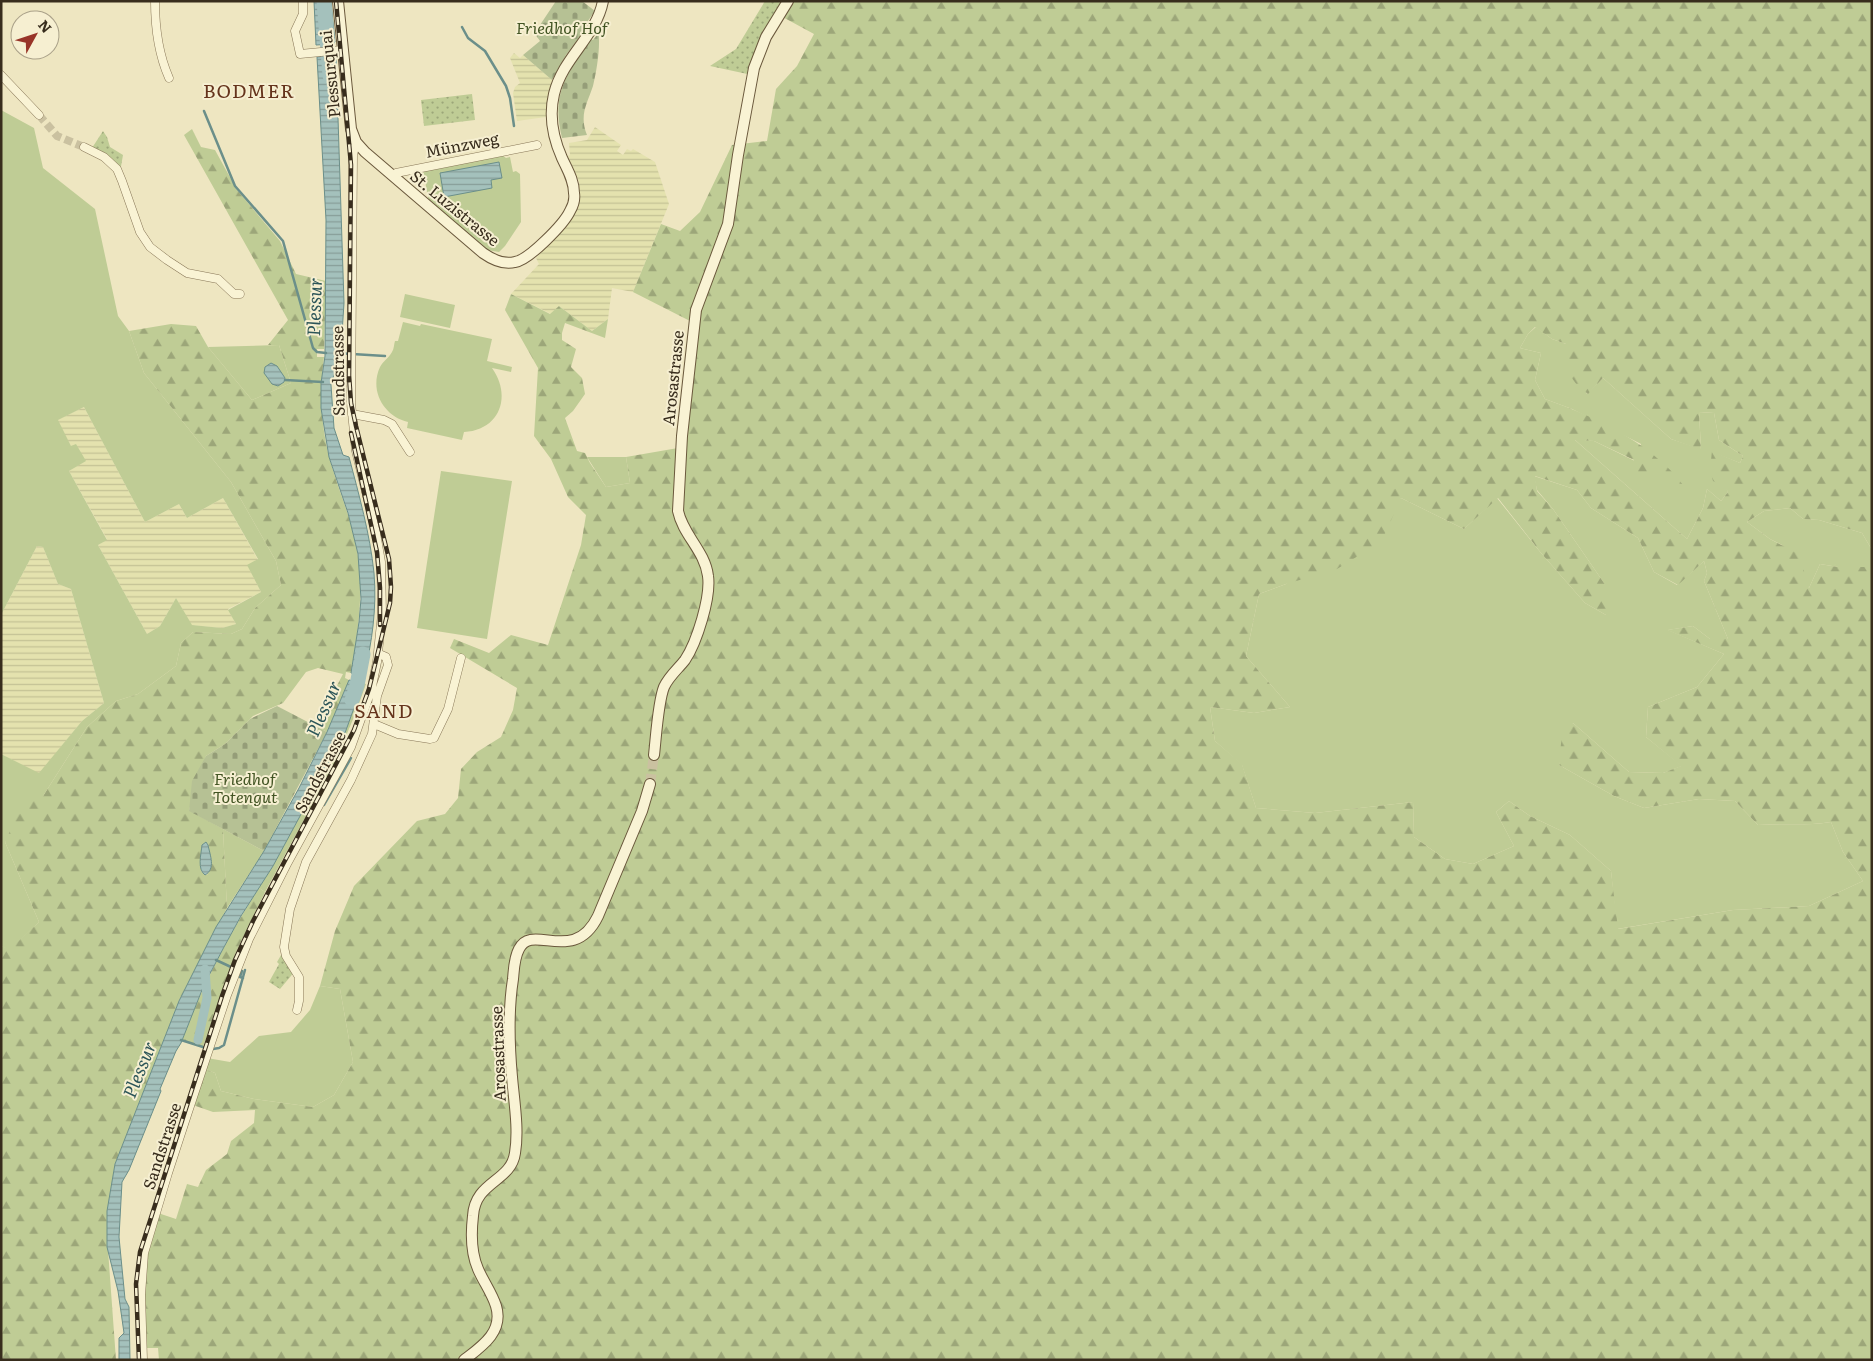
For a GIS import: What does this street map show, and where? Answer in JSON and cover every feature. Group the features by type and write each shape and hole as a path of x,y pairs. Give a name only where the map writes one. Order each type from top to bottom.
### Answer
{"main road":[{"name":"Plessurquai","path":"338,1 339,50 351,129 356,142"},
{"name":"St. Luzistrasse","path":"356,142 488,257 496,261 511,263 529,256 566,218 572,206 574,187 560,155 553,128 553,100 563,69 596,22 603,1"},
{"name":"Arosastrasse","path":"654,755 662,691 667,680 691,649 704,610 708,589 708,576 705,564 681,521 678,511 682,436 695,319 701,294 728,224 754,68 766,37 788,1"},
{"name":"Arosastrasse","path":"464,1360 492,1336 497,1324 496,1306 476,1262 473,1246 472,1215 478,1198 487,1187 508,1169 516,1150 510,1043 511,996 517,953 521,945 530,939 537,938 566,942 580,937 591,927 598,916 639,818 650,784"}],"street":[{"path":"155,1 159,50 169,78"},
{"path":"303,1 302,14 296,25 295,33 300,54 339,50"},
{"path":"1,75 39,115"},
{"name":"Sandstrasse","path":"143,1360 142,1264 148,1236 172,1159 237,967 268,899 351,747 371,691 379,654 382,614 381,562 356,451 352,414 353,155 356,142"},
{"name":"Münzweg","path":"393,176 396,173 435,164 537,145"},
{"path":"84,147 104,157 116,169 140,232 150,247 181,270 218,279 234,294 240,294"},
{"path":"352,414 384,420 392,424 410,452"},
{"path":"297,1010 299,977 286,956 284,947 292,902 306,862 355,772 370,738 374,724 377,696 388,664 386,657 379,654"},
{"path":"374,724 400,735 434,738 448,709 461,658"}],"shaded area":[{"path":"514,53 520,58 523,55 552,80 546,117 517,121 513,93 515,87 520,83 510,58"},
{"path":"595,127 621,145 617,151 623,155 627,149 631,151 633,149 655,162 669,204 633,292 612,288 608,319 592,331 559,306 551,314 511,294 539,264 536,258 575,213 579,201 579,182 568,156 570,155 569,143 587,140"},
{"path":"84,407 145,522 179,504 187,518 223,498 258,560 248,566 261,592 228,609 236,624 222,628 191,625 176,598 160,626 147,634 98,545 107,539 69,471 85,461 71,446 57,420"},
{"path":"37,546 43,547 58,584 71,589 104,703 82,721 39,774 1,754 1,615"}],"green space":[{"name":"Friedhof Hof","path":"556,1 582,1 595,11 585,25 587,27 566,55 552,80 523,55 540,41 535,34 537,33 536,31"},
{"path":"765,1 788,1 752,75 710,66 736,49"},
{"path":"788,1 1872,1 1872,550 1862,533 1819,520 1803,519 1790,508 1764,511 1747,522 1770,539 1799,554 1809,588 1820,564 1838,567 1871,567 1872,558 1872,1360 159,1360 158,1348 143,1348 141,1277 155,1212 176,1219 187,1184 198,1187 206,1170 227,1154 231,1141 254,1123 255,1110 213,1112 190,1104 203,1068 215,1073 221,1091 254,1099 313,1107 334,1095 353,1062 340,989 320,986 335,931 354,886 417,821 445,814 458,798 461,769 477,752 501,737 513,710 517,688 450,648 454,639 489,653 511,635 548,645 581,545 586,515 568,497 551,459 534,436 538,368 505,310 511,294 550,314 559,306 592,331 608,319 605,338 565,323 562,333 562,340 576,349 571,367 582,378 585,394 573,411 565,418 577,451 585,453 606,487 630,483 626,457 678,448 690,321 633,292 661,224 680,231 700,212 732,145 767,141 776,89 797,66 814,34 779,15","holes":["1535,327 1552,339 1566,344 1560,362 1577,385 1588,394 1603,378 1671,439 1701,450 1699,412 1714,413 1719,440 1743,456 1740,463 1712,451 1710,469 1713,481 1725,487 1728,492 1721,501 1707,489 1703,508 1687,539 1575,440 1594,441 1634,460 1633,470 1650,481 1657,475 1685,500 1691,496 1678,478 1662,462 1645,448 1606,425 1545,399 1535,380 1541,353 1520,348 1528,334","1535,476 1577,490 1591,508 1638,538 1654,572 1678,585 1704,561 1707,573 1704,581 1728,639 1710,639 1693,626 1667,630 1724,654 1697,687 1648,707 1646,737 1681,766 1663,773 1629,772 1573,723 1562,733 1559,765 1614,796 1644,808 1699,799 1735,801 1758,825 1831,822 1843,852 1863,881 1809,906 1733,910 1618,929 1611,871 1570,835 1530,816 1509,801 1496,812 1514,846 1473,864 1445,859 1414,837 1413,802 1315,813 1256,808 1242,764 1215,741 1210,707 1254,713 1290,707 1246,656 1259,594 1337,569 1382,541 1401,498 1464,529 1498,498 1541,553 1585,603 1606,615 1610,596 1604,583 1553,509 1537,491"]},
{"path":"598,28 597,65 584,115 587,135 562,138 559,109 563,85 590,38 593,40 597,35 594,33"},
{"path":"472,94 475,120 424,126 421,100"},
{"path":"1,110 34,128 43,168 95,209 118,316 129,331 144,373 231,482 276,561 281,585 255,608 242,629 231,634 193,632 181,643 176,666 138,694 116,701 87,727 43,796 5,842 39,922 10,950 1,946 1,754 39,773 82,721 104,703 71,589 58,584 43,547 37,546 1,615","holes":["84,407 145,522 179,504 187,518 223,498 258,559 247,565 261,592 228,610 236,624 222,628 192,625 176,598 160,626 147,634 98,545 107,540 69,471 86,461 76,444 71,446 58,420"]},
{"path":"192,129 201,147 215,150 237,190 280,241 296,274 326,281 324,349 317,349 317,357 324,357 322,414 329,456 355,540 360,573 360,606 351,673 346,672 345,678 349,680 327,732 316,726 343,674 318,668 306,672 283,703 253,716 225,744 206,756 189,810 223,829 227,908 179,1001 115,1164 107,1211 107,1236 116,1360 1,1360 1,946 10,949 39,922 5,842 26,796 43,796 87,727 116,701 138,694 176,666 181,643 193,632 231,634 242,629 255,608 281,585 276,561 231,482 144,373 129,331 171,324 196,326 208,347 252,400 291,383 279,345 268,345 288,320 184,135","holes":["207,843 211,866 207,875 201,871 202,845"]},
{"path":"103,131 110,147 123,155 120,172 92,148"},
{"path":"502,155 506,158 510,157 513,172 516,171 520,174 521,222 499,252 487,250 429,202 423,170"},
{"path":"405,294 455,305 450,328 400,317"},
{"path":"403,322 492,339 487,361 512,367 511,372 492,368 498,379 501,400 499,410 486,425 476,430 464,432 462,440 407,428 408,422 399,419 386,408 378,393 376,385 377,376 381,365 393,351 395,341 398,341"},
{"path":"1536,327 1552,339 1566,344 1587,394 1603,378 1671,439 1701,449 1699,412 1714,413 1719,440 1743,456 1740,463 1712,452 1728,492 1721,501 1707,489 1703,508 1687,539 1574,439 1594,441 1635,461 1641,444 1572,409 1545,399 1535,380 1541,353 1520,348 1528,334"},
{"path":"279,345 291,383 252,400 208,347"},
{"path":"587,457 626,457 630,483 606,487"},
{"path":"441,471 512,481 487,639 417,628"},
{"path":"1534,476 1577,490 1591,508 1638,538 1654,572 1677,585 1704,561 1707,573 1704,581 1728,639 1710,639 1693,626 1668,630 1724,654 1697,687 1648,707 1646,737 1682,766 1663,773 1629,772 1573,723 1559,765 1614,796 1644,808 1699,799 1735,801 1758,825 1831,822 1843,852 1863,881 1809,906 1733,910 1617,929 1611,871 1570,835 1530,816 1509,801 1496,812 1514,846 1473,864 1445,859 1414,837 1413,802 1315,813 1256,808 1242,765 1215,741 1210,707 1254,713 1290,707 1246,656 1259,594 1286,584 1401,498 1464,529 1497,498 1541,553 1585,603 1606,615 1604,583 1553,509 1537,490"},
{"path":"1790,508 1803,519 1819,520 1862,533 1872,550 1871,567 1838,567 1820,564 1809,588 1782,545 1770,539 1747,522 1764,511"},
{"path":"363,683 366,684 342,749 265,892 259,888 273,866 345,733"},
{"name":"Friedhof Totengut","path":"277,706 327,732 264,851 189,811 192,781 206,756 225,744 250,719"},
{"path":"223,829 264,851 227,908"},
{"path":"259,888 265,892 236,952 203,1047 182,1040 216,962"},
{"path":"284,950 296,970 280,989 269,982"},
{"path":"320,986 340,989 353,1062 334,1095 313,1107 254,1099 221,1091 215,1073 203,1068 207,1058 230,1062 259,1036 291,1032 310,1010"}],"water":[{"path":"314,1 331,1 335,42 333,44 316,45"},
{"path":"336,56 344,303 341,349 331,385 334,428 343,455 349,457 367,529 374,573 373,625 364,676 351,673 361,599 358,554 348,513 329,457 321,408 321,383 325,356 326,220 317,57"},
{"path":"499,162 502,178 491,180 492,188 444,197 440,173"},
{"path":"271,363 277,366 285,378 284,382 278,386 272,384 264,373 265,367"},
{"path":"349,680 363,683 345,733 273,866 241,916 204,985 160,1089 161,1091 129,1170 122,1182 119,1237 125,1299 129,1307 130,1360 119,1360 119,1338 124,1333 118,1291 107,1247 107,1211 115,1164 179,1001 216,927 264,851 299,788 327,732"},
{"path":"206,842 210,853 211,866 205,875 201,869 200,862 202,845"}],"waterway":[{"name":"Plessur","path":"324,1 330,76"},
{"path":"462,27 468,38 485,51 506,86 510,98 514,126"},
{"path":"204,111 235,186 283,241 313,348 317,352 326,353"},
{"path":"336,353 385,356"},
{"path":"285,380 323,382"},
{"name":"Plessur","path":"352,700 363,654"},
{"path":"333,747 339,753"},
{"path":"324,805 351,758"},
{"path":"216,960 231,967"},
{"path":"198,1040 207,998 205,969"},
{"path":"239,970 242,971 240,977 243,978"},
{"path":"213,1049 224,1045 245,970"},
{"path":"181,1040 203,1047"}],"tunnel":[{"path":"39,115 57,136 84,147"},
{"path":"650,784 654,755"}],"railway":[{"path":"336,1 351,165 349,381"},
{"path":"139,1360 136,1284 140,1252 222,996 235,960 253,921 354,730 369,689 390,603 389,559 356,426 351,403 349,375"},
{"path":"351,433 377,552 380,588 380,625"}],"district":[{"name":"BODMER","path":"249,91"},
{"name":"SAND","path":"384,711"}]}
